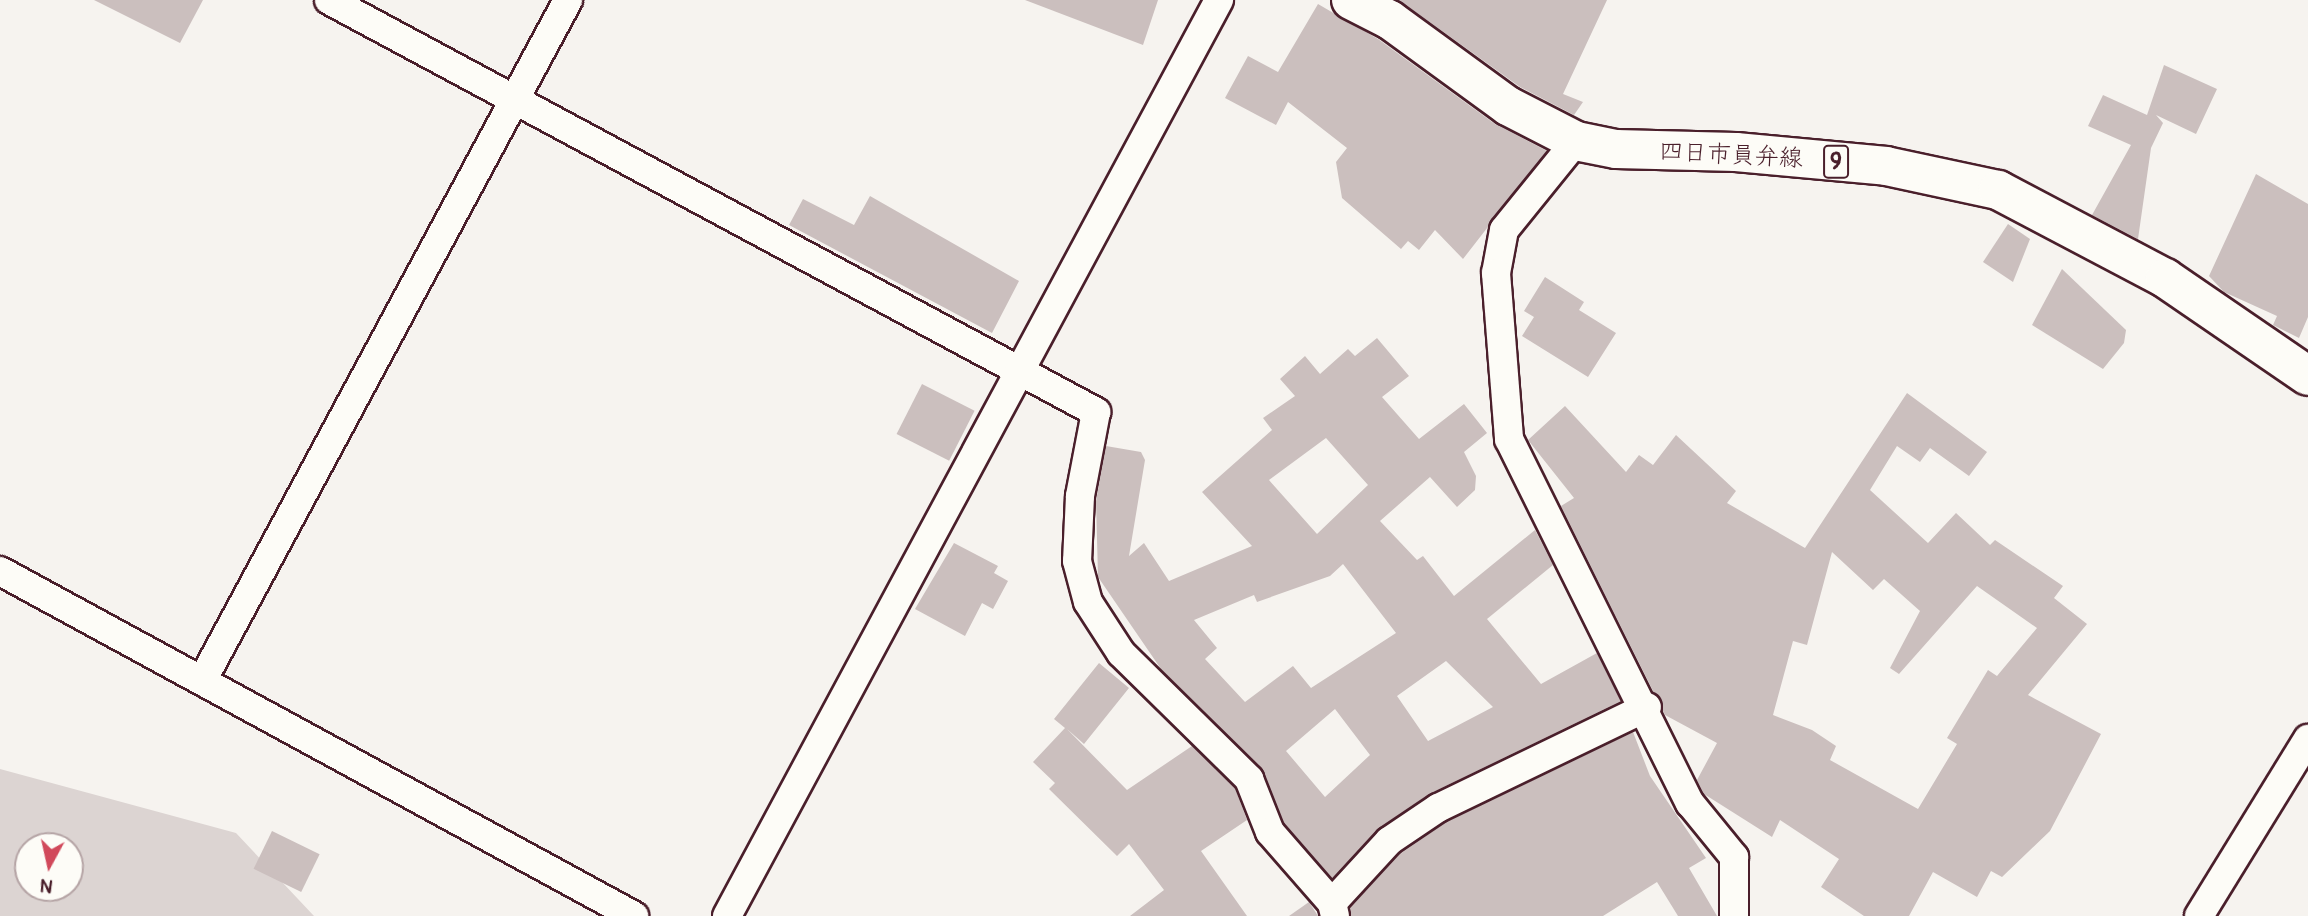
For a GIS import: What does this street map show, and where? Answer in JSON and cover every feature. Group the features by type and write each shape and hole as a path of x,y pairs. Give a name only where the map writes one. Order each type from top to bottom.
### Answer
{"main road":[{"name":"四日市員弁線","path":"1351,0 1390,20 1508,106 1576,141 1616,149 1736,152 1886,166 1998,190 2165,278 2308,376"}],"street":[{"path":"329,0 1096,412 1080,496 1077,561 1088,602 1121,653 1248,779 1270,832 1333,910 1389,841 1438,808 1647,707"},
{"path":"202,681 568,0"},
{"path":"727,916 1022,373 1219,0"},
{"path":"1576,141 1504,230 1496,273 1509,439 1520,471 1647,707 1690,803 1734,857 1734,916"},
{"path":"0,571 634,916"},
{"path":"2199,916 2308,739"}],"shaded area":[{"path":"0,769 236,833 314,916 0,916"}],"building":[{"path":"94,0 203,0 180,43"},
{"path":"1025,0 1158,0 1143,45"},
{"path":"1399,0 1607,0 1563,94 1583,102 1574,115 1520,87"},
{"path":"1318,4 1378,39 1495,124 1547,151 1463,259 1435,230 1419,250 1408,241 1401,249 1342,198 1336,162 1347,148 1288,102 1276,125 1225,98 1248,56 1278,72"},
{"path":"2164,65 2217,89 2196,134 2156,115 2163,123 2151,148 2138,239 2092,215 2131,145 2088,126 2103,95 2147,115"},
{"path":"2256,174 2308,204 2308,317 2299,338 2273,325 2277,316 2224,292 2209,276"},
{"path":"870,196 1019,281 992,333 789,225 803,199 854,225"},
{"path":"2008,224 2030,239 2013,282 1983,262"},
{"path":"2062,269 2126,330 2124,343 2103,369 2032,325"},
{"path":"1545,277 1584,302 1579,310 1616,333 1588,377 1522,336 1534,317 1524,311"},
{"path":"1377,338 1409,376 1382,397 1419,439 1464,404 1487,433 1464,452 1476,476 1475,490 1457,507 1430,477 1380,521 1417,560 1423,556 1454,596 1535,530 1553,565 1487,619 1541,684 1597,653 1621,701 1429,794 1377,830 1332,878 1284,823 1261,768 1161,669 1098,577 1096,501 1106,446 1141,452 1145,460 1129,556 1144,543 1169,581 1252,546 1202,492 1272,430 1263,418 1295,396 1280,379 1305,356 1320,374 1348,349 1355,356","holes":["1326,438 1368,485 1317,534 1269,480","1343,564 1396,633 1311,688 1293,666 1245,702 1205,659 1217,648 1194,620 1254,595 1257,602 1330,576","1446,661 1493,707 1428,741 1397,696","1335,709 1370,755 1325,797 1286,751"]},
{"path":"922,384 975,411 949,461 897,434"},
{"path":"1907,393 1987,452 1969,476 1930,448 1920,462 1897,446 1870,490 1928,543 1956,513 1990,545 1995,540 2063,586 2054,598 2087,624 2028,695 2101,734 2050,831 2002,877 1991,871 1977,897 1933,872 1909,916 1864,916 1821,887 1839,859 1780,820 1772,837 1704,794 1697,780 1717,743 1665,715 1561,506 1574,498 1528,440 1565,406 1626,472 1639,455 1653,465 1676,435 1736,491 1727,503 1805,548","holes":["1832,552 1873,590 1884,579 1920,611 1890,668 1899,674 1977,586 2037,628 1997,676 1988,670 1947,738 1957,744 1918,809 1830,760 1836,746 1812,730 1773,715 1793,641 1807,645"]},
{"path":"954,543 998,566 994,573 1008,581 993,609 982,603 965,636 915,609"},
{"path":"1099,663 1129,688 1084,744 1067,729 1127,790 1192,746 1235,788 1247,820 1201,851 1247,916 1130,916 1164,890 1129,844 1117,856 1049,789 1055,783 1033,762 1065,728 1054,719"},
{"path":"1633,732 1650,776 1706,858 1689,868 1717,916 1678,916 1657,882 1603,916 1351,916 1350,908 1400,854 1446,822"},
{"path":"272,831 320,854 301,892 254,869"},
{"path":"1309,902 1318,916 1289,916"}]}
